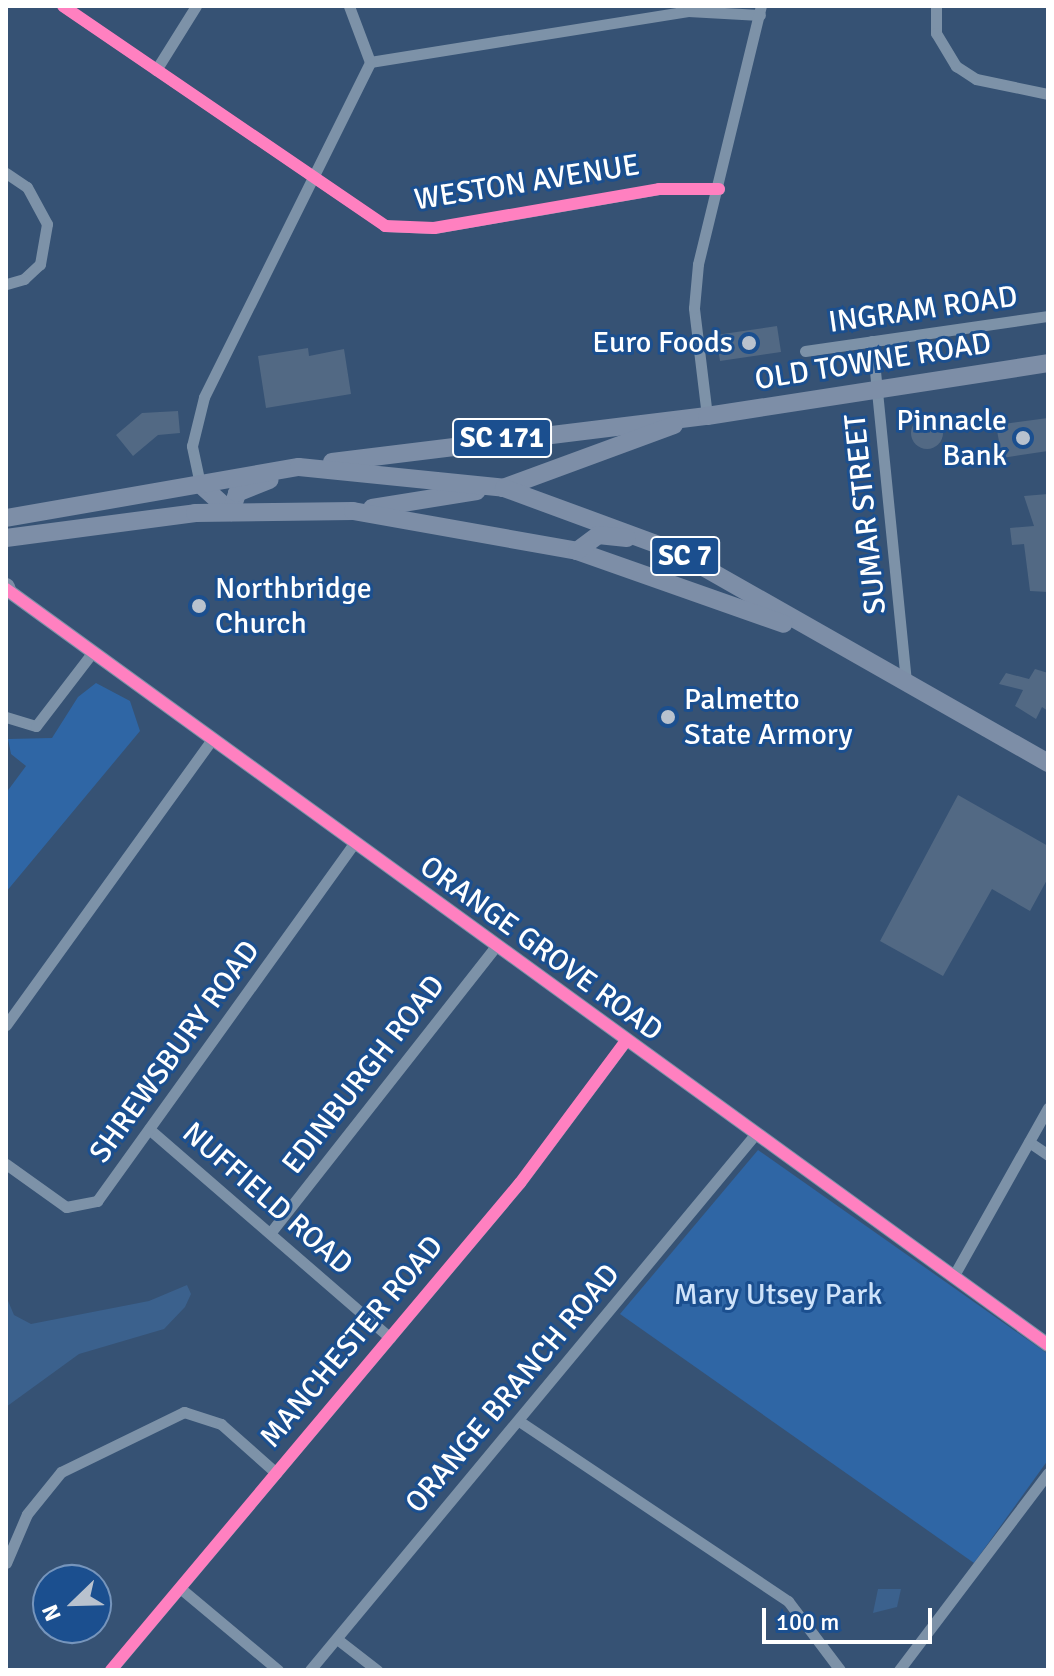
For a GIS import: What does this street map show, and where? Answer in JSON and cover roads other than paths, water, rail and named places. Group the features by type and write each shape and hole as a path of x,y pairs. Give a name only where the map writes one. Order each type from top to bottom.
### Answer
{"main road":[{"name":"OLD TOWNE ROAD","path":"299,467 707,416 1048,363"},
{"name":"OLD TOWNE ROAD","path":"353,511 504,488 707,416"},
{"name":"SC 7","path":"6,518 299,467 504,488 675,551 1048,763"},
{"path":"134,519 177,502 200,484 231,512 237,493 299,467"},
{"name":"SC 7","path":"7,539 134,519 231,512 353,511 577,551 853,652"},
{"path":"577,551 589,538 610,533 675,551"}],"street":[{"name":"WESTON AVENUE","path":"63,6 385,226 412,229 659,189 719,189"},
{"path":"156,70 196,6"},
{"path":"200,484 192,446 204,397 310,177 370,62 349,6"},
{"path":"936,6 936,33 956,66 976,79 1048,94"},
{"path":"370,62 688,11 761,11 698,264 694,308 707,416"},
{"path":"6,173 27,187 47,224 40,264 24,279 6,284"},
{"name":"INGRAM ROAD","path":"805,351 1048,316"},
{"name":"SUMAR STREET","path":"872,341 906,683"},
{"name":"ORANGE GROVE ROAD","path":"6,589 753,1137 1048,1345"},
{"path":"6,717 36,726 92,653"},
{"path":"6,1025 212,739"},
{"name":"SHREWSBURY ROAD","path":"6,1164 66,1207 85,1207 97,1201 354,843"},
{"name":"EDINBURGH ROAD","path":"271,1232 495,947"},
{"name":"MANCHESTER ROAD","path":"111,1670 520,1183 625,1042"},
{"path":"953,1277 1048,1108"},
{"name":"NUFFIELD ROAD","path":"149,1129 390,1338"},
{"name":"ORANGE BRANCH ROAD","path":"310,1670 753,1137"},
{"path":"1029,1142 1048,1155"},
{"path":"6,1563 27,1514 61,1472 184,1412 221,1424 276,1473"},
{"path":"519,1421 788,1601 840,1670"},
{"path":"899,1670 1048,1473"},
{"path":"180,1588 278,1670"},
{"path":"337,1639 377,1670"}],"place":[{"name":"Euro Foods","path":"749,343"},
{"name":"Pinnacle Bank","path":"1023,438"},
{"name":"Northbridge Church","path":"199,606"},
{"name":"Palmetto State Armory","path":"668,717"}],"park label":[{"name":"Mary Utsey Park","path":"778,1295"}]}
